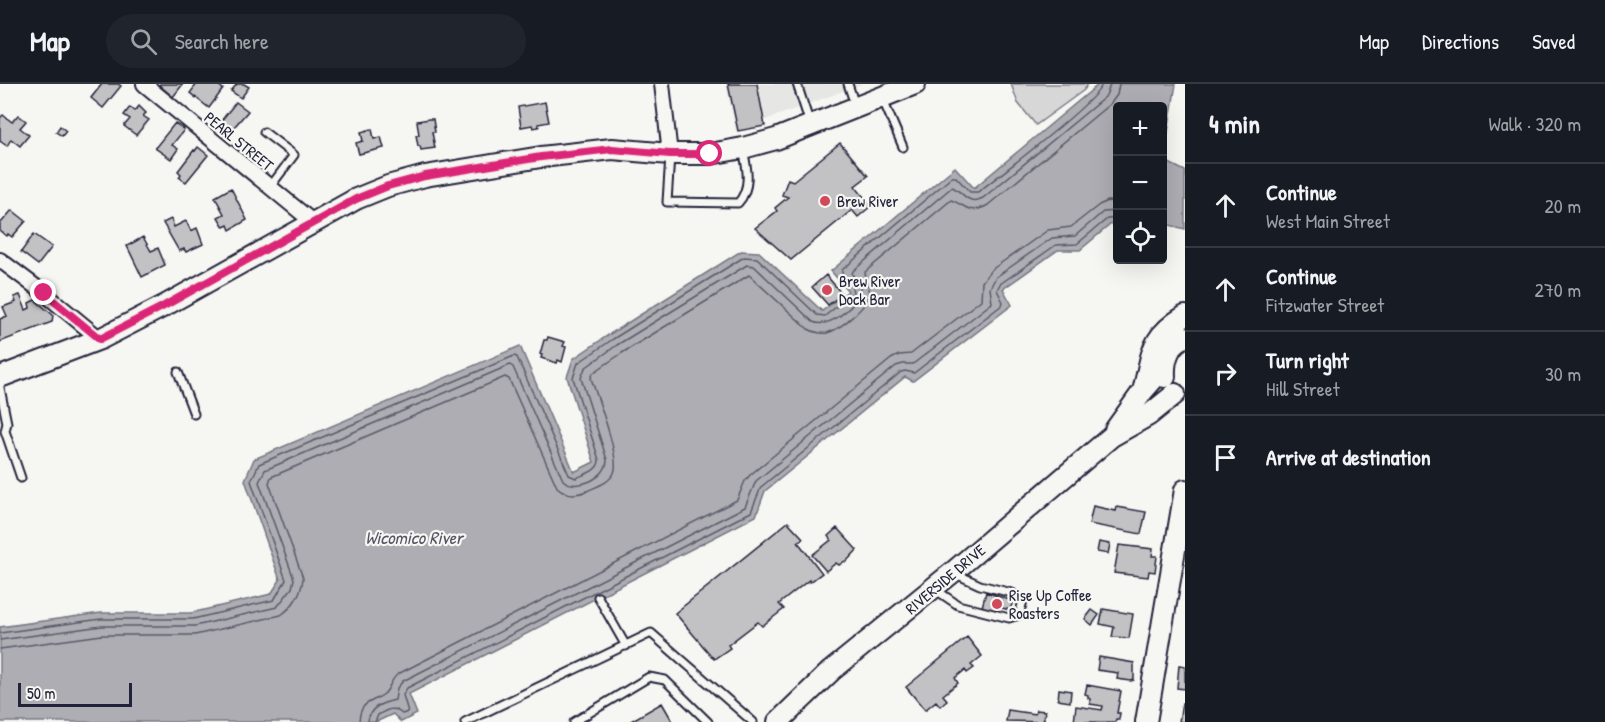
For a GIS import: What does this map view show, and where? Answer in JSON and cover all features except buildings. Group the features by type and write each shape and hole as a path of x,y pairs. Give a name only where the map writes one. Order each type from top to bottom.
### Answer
{"street":[{"name":"PEARL STREET","path":"144,84 314,223"},
{"path":"662,84 670,154"},
{"path":"0,377 100,339 356,199 388,186 425,176 541,157 612,149 670,154 710,154 743,148 776,139 915,84"},
{"path":"0,260 100,339"},
{"path":"1143,391 1155,341 1167,327 1185,316"},
{"name":"RIVERSIDE DRIVE","path":"1112,436 1143,391 1165,366 1172,346 1183,337"},
{"path":"1165,366 1165,376 1180,398"},
{"name":"RIVERSIDE DRIVE","path":"778,722 831,671 933,589 1112,436 1180,398"},
{"path":"1146,722 1184,500"}],"lane":[{"path":"797,84 810,125"},
{"path":"848,84 856,107"},
{"path":"882,97 903,147"},
{"path":"264,132 294,155 270,187"},
{"path":"670,154 667,202 738,203 744,197 748,183 743,148"},
{"path":"178,372 194,414"},
{"path":"0,388 7,423 3,429 21,478"},
{"path":"933,589 958,605 1009,618 1019,615 1023,601 1017,595 980,585 953,572"},
{"path":"598,597 626,646"},
{"path":"465,722 651,633 753,722"},
{"path":"574,722 649,677 665,680 708,722"}],"shaded area":[{"path":"726,84 862,84 736,131"},
{"path":"1011,84 1088,84 1084,90 1036,125 1018,103"}],"water":[{"name":"Wicomico River","path":"1099,84 1176,84 1167,138 1167,102 1113,102 1113,224 1080,250 1058,250 1003,289 1012,305 913,381 905,377 765,491 756,516 409,694 417,714 401,722 393,714 376,722 0,722 0,627 101,613 191,613 271,594 280,580 245,480 254,459 520,346 574,472 594,462 567,377 573,359 741,251 759,252 822,311 848,291 831,271 955,167 974,188"},
{"name":"Wicomico River","path":"1167,162 1185,171 1185,229 1167,224"}],"place":[{"name":"Brew River","path":"825,201"},
{"name":"Brew River Dock Bar","path":"827,290"},
{"name":"Rise Up Coffee Roasters","path":"997,604"}],"route":[{"path":"44,293 100,339 356,199 388,186 425,176 541,157 612,149 670,154 710,154"}]}
